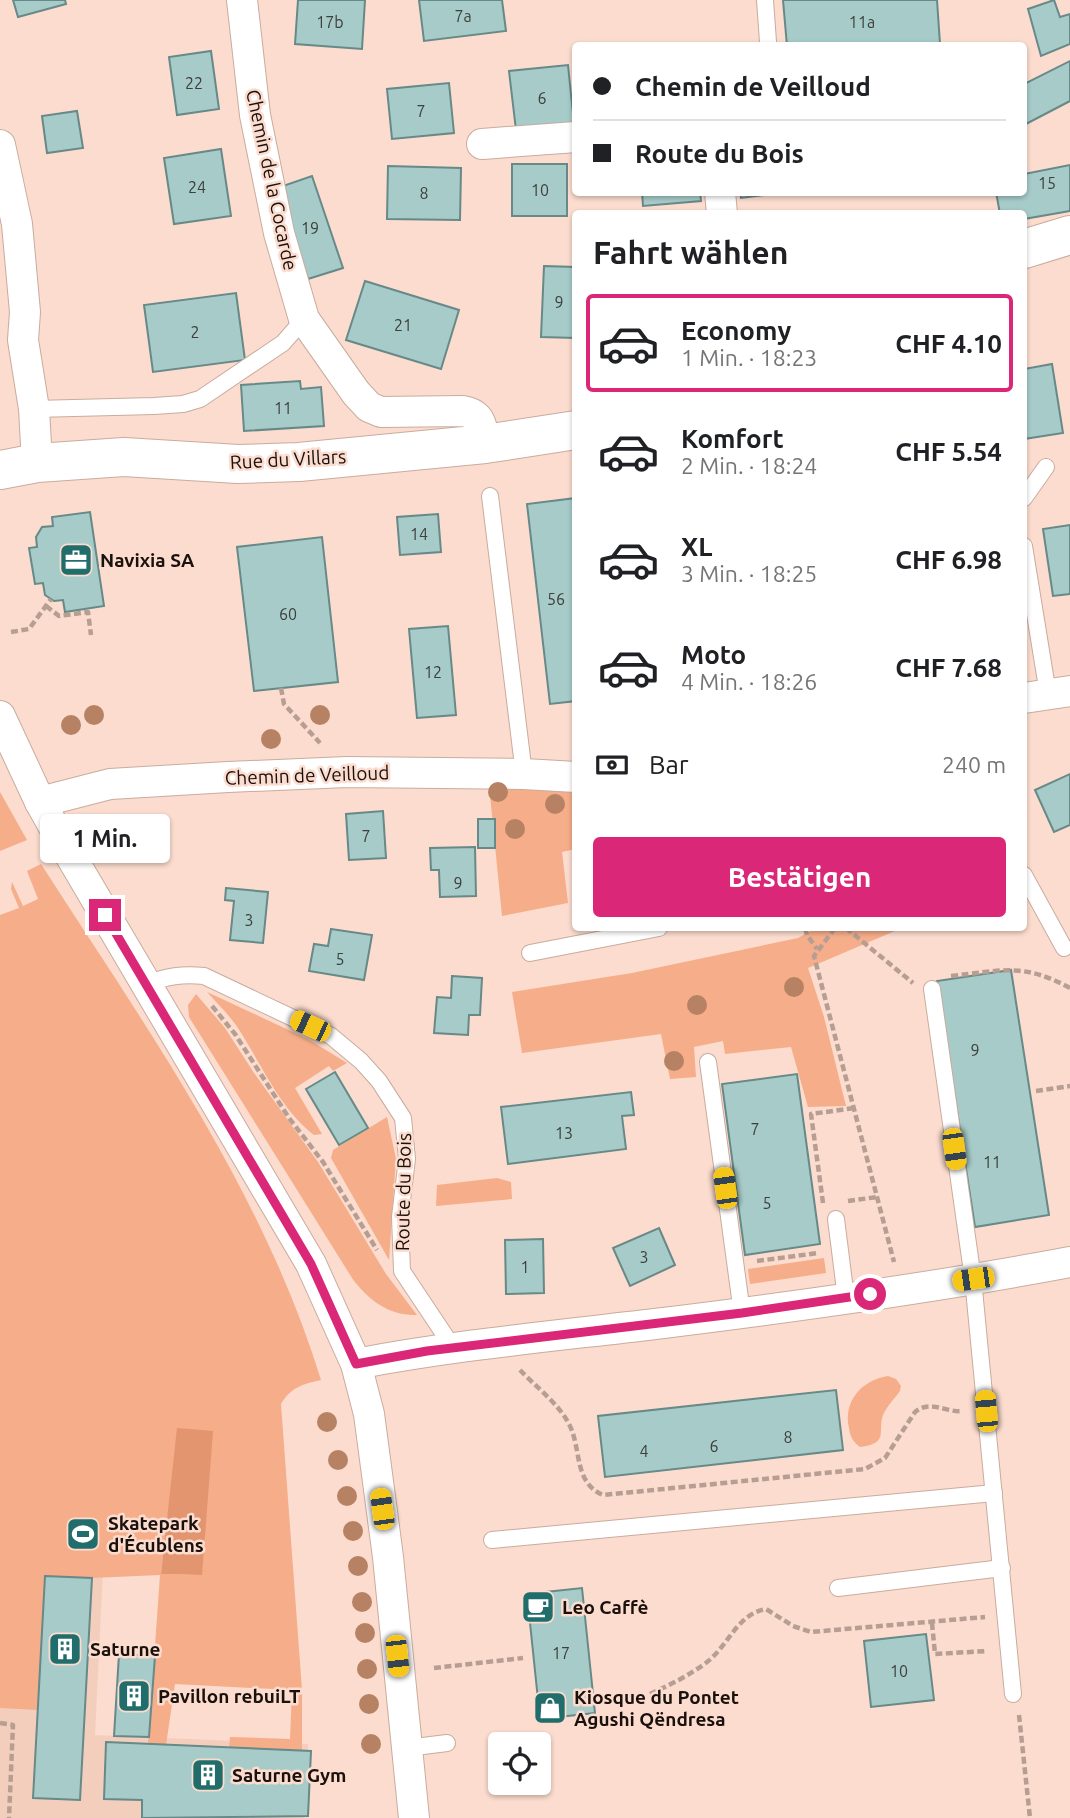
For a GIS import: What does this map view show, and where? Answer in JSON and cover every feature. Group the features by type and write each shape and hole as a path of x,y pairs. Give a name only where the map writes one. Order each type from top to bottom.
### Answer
{"main road":[{"path":"1027,248 1070,235"},
{"name":"Rue du Villars","path":"0,470 37,463 124,457 238,464 287,462 485,444 572,431"}],"street":[{"name":"Chemin de la Cocarde","path":"242,0 255,115 279,233 304,320 369,407 381,412 472,413 481,422 485,444"},
{"path":"482,144 572,136"},
{"path":"0,145 17,224 25,312 23,340 34,409 37,463"},
{"path":"0,716 40,802 311,1264 356,1364 369,1414 388,1557 414,1818"},
{"name":"Chemin de Veilloud","path":"40,802 110,784 228,777 347,772 572,777"},
{"path":"356,1364 427,1351 742,1313 1070,1262"}],"lane":[{"path":"765,0 768,42"},
{"path":"34,409 154,406 200,400 283,343 304,320"},
{"path":"1027,494 1046,467"},
{"path":"490,496 524,774"},
{"path":"1027,565 1047,695"},
{"path":"1027,880 1064,948"},
{"path":"530,953 644,931"},
{"name":"Route du Bois","path":"147,984 168,976 204,976 331,1037 361,1061 379,1081 403,1118 407,1159 400,1217 402,1271 454,1349"},
{"path":"932,989 973,1279 1013,1694"},
{"path":"708,1062 742,1313"},
{"path":"836,1219 846,1298"},
{"path":"492,1540 994,1493"},
{"path":"838,1588 1002,1568"},
{"path":"407,1748 447,1743"}],"path":[{"path":"11,632 29,629 51,599"},
{"path":"46,606 60,616 88,612 91,635"},
{"path":"281,688 284,704 326,750"},
{"path":"806,931 817,949"},
{"path":"832,931 814,956 895,1266"},
{"path":"850,931 910,981 932,989"},
{"path":"954,976 1009,968 1051,977 1070,988"},
{"path":"186,974 235,1034 289,1118 323,1163 381,1257"},
{"path":"1036,1091 1070,1086"},
{"path":"836,1219 824,1210 811,1114 853,1108"},
{"path":"736,1264 840,1250"},
{"path":"520,1370 567,1421 578,1450 584,1479 588,1486 603,1495 865,1469 885,1458 920,1407 936,1406 954,1412 972,1410"},
{"path":"650,1694 705,1664 717,1654 739,1623 754,1611 766,1609 793,1626 811,1632 932,1623 1006,1614"},
{"path":"932,1623 935,1654 1009,1650"},
{"path":"433,1668 523,1658"},
{"path":"1013,1694 1018,1704 1030,1818"},
{"path":"0,1723 13,1725 9,1818"}],"shaded area":[{"path":"489,785 572,792 572,850 562,852 568,903 502,916"},
{"path":"0,792 27,840 0,851"},
{"path":"41,864 199,1113 268,1243 297,1310 321,1380 298,1387 281,1404 302,1690 302,1751 229,1748 230,1737 290,1739 292,1690 175,1684 166,1745 148,1744 160,1575 92,1578 45,1576 38,1710 0,1708 0,915 19,908 11,889 12,882 23,906 38,899 27,871","holes":["175,1455 201,1575 161,1574"]},
{"path":"811,931 895,931 808,968 824,1017 846,1106 808,1107 791,1047 725,1054 723,1041 694,1047 696,1077 670,1079 661,1034 522,1053 512,992 632,973 798,938"},
{"path":"207,992 308,1039 347,1063 333,1071 329,1066 295,1088 322,1134 314,1135 290,1111 236,1025"},
{"path":"196,994 225,1028 318,1162 386,1274 417,1315 388,1310 372,1300 352,1278 189,1017 188,1005"},
{"path":"387,1117 396,1159 389,1260 331,1158 333,1150"},
{"path":"497,1178 511,1182 512,1199 436,1206 437,1185"},
{"path":"824,1258 826,1273 750,1284 748,1269"},
{"path":"888,1376 896,1379 901,1386 900,1391 883,1415 879,1440 860,1447 849,1431 848,1418 852,1401 856,1393 870,1382"},
{"path":"177,1428 213,1431 202,1575 161,1574"},
{"path":"43,1568 103,1570 95,1735 308,1744 304,1818 0,1818 0,1588 40,1590"}],"building":[{"path":"13,0 65,0 66,4 18,17"},
{"path":"298,0 365,0 362,49 295,44"},
{"path":"419,0 502,0 506,31 424,41"},
{"path":"783,0 937,0 940,42 787,42"},
{"path":"1054,0 1060,17 1070,14 1070,44 1041,56 1028,9"},
{"path":"211,51 219,109 177,115 169,57"},
{"path":"1070,61 1070,101 1027,123 1027,82"},
{"path":"568,65 572,124 516,130 509,71"},
{"path":"449,83 454,133 392,139 387,89"},
{"path":"77,111 83,148 47,153 42,116"},
{"path":"221,149 231,216 174,224 164,158"},
{"path":"512,164 567,164 567,216 512,216"},
{"path":"1070,165 1070,211 1027,218 1027,210 999,210 997,196 1027,196 1027,173"},
{"path":"388,166 461,168 460,220 387,219"},
{"path":"312,176 343,268 308,279 277,188"},
{"path":"642,196 700,196 701,201 643,206"},
{"path":"544,266 572,267 572,338 541,337"},
{"path":"365,281 459,310 441,369 346,340"},
{"path":"236,293 245,360 153,372 144,305"},
{"path":"1052,364 1063,433 1027,439 1027,368"},
{"path":"300,381 301,389 321,387 324,426 244,431 241,385"},
{"path":"572,498 572,701 550,704 527,504"},
{"path":"90,512 104,606 65,612 63,600 54,601 45,595 43,583 35,584 29,548 37,547 36,537 42,527 53,526 52,517"},
{"path":"438,514 441,552 400,555 397,517"},
{"path":"1070,525 1070,594 1053,596 1043,529"},
{"path":"322,537 338,682 254,691 237,547"},
{"path":"448,626 456,715 417,718 409,629"},
{"path":"1070,774 1070,825 1054,832 1035,790"},
{"path":"383,811 386,858 349,860 346,814"},
{"path":"478,819 495,819 495,848 478,848"},
{"path":"475,847 476,896 440,897 439,870 431,870 430,848"},
{"path":"226,888 268,892 263,943 230,940 234,901 225,900"},
{"path":"331,929 372,935 364,980 309,971 314,944 328,946"},
{"path":"1011,970 1049,1215 975,1227 937,981"},
{"path":"452,976 482,978 480,1015 469,1015 468,1035 434,1033 437,997 451,998"},
{"path":"335,1072 368,1128 339,1145 306,1089"},
{"path":"797,1074 820,1244 745,1255 722,1084"},
{"path":"631,1092 634,1115 622,1116 626,1149 508,1164 501,1107"},
{"path":"659,1228 675,1265 630,1286 613,1248"},
{"path":"543,1239 544,1293 506,1294 505,1240"},
{"path":"836,1390 843,1450 605,1477 598,1416"},
{"name":"Saturne","path":"45,1576 92,1578 80,1800 33,1798"},
{"path":"582,1588 595,1713 540,1719 527,1594"},
{"path":"926,1634 934,1700 871,1707 864,1641"},
{"name":"Pavillon rebuiLT","path":"119,1654 155,1656 149,1737 114,1736"},
{"name":"Saturne Gym","path":"106,1742 311,1751 308,1816 142,1818 142,1800 104,1799"}],"place":[{"name":"Navixia SA","path":"76,560"},
{"name":"Skatepark d'Écublens","path":"83,1534"},
{"name":"Leo Caffè","path":"538,1607"},
{"name":"Saturne","path":"65,1649"},
{"name":"Pavillon rebuiLT","path":"134,1696"},
{"name":"Kiosque du Pontet Agushi Qëndresa","path":"550,1708"},
{"name":"Saturne Gym","path":"208,1775"}],"route":[{"path":"105,915 311,1264 356,1364 427,1351 742,1313 870,1294"}]}
